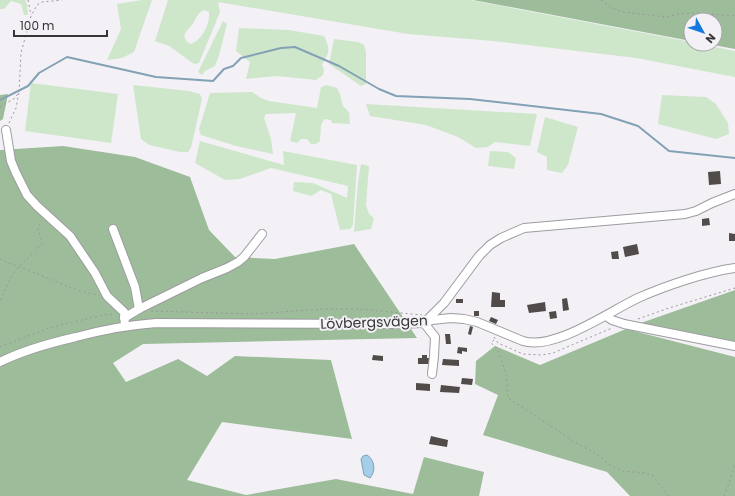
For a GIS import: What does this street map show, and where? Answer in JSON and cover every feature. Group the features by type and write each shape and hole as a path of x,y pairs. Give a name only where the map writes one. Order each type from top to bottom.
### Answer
{"street":[{"path":"6,130 8,146 16,174 27,195 70,236 95,273 107,296 125,319 139,309 206,276 232,266 244,257 262,234"},
{"path":"432,374 434,337 424,323 444,303 479,256 490,245 501,238 524,228 685,214 696,211 735,194"},
{"path":"113,229 135,288 139,309"},
{"name":"Lövbergsvägen","path":"0,362 34,347 125,319 156,323 246,324 424,323 432,320 451,318 476,322 522,341 534,343 545,342 561,337 606,316 638,298 706,275 735,268"},
{"path":"606,316 612,320 624,324 735,346"}],"path":[{"path":"28,0 31,16"},
{"path":"6,130 16,108 19,92 21,53 31,16 37,5 42,2 62,0"},
{"path":"601,0 612,8 623,12 667,17 676,14 694,13 735,16"},
{"path":"0,107 15,98 19,92"},
{"path":"0,300 8,282 19,268 36,252 42,243 38,228 45,213"},
{"path":"0,259 19,268 85,293 107,296"},
{"path":"637,319 735,288"},
{"path":"150,311 252,314 360,309 431,316"},
{"path":"0,347 49,328 102,316 125,319"},
{"path":"569,346 624,324"},
{"path":"494,339 491,343 497,348 506,373 508,398 574,442 597,454 611,466 622,471 652,476 669,496"},
{"path":"724,496 724,491 730,481 735,462"}],"green space":[{"path":"0,0 25,0 28,15 24,15 21,4 11,1 4,9 0,9"},
{"path":"152,0 134,52 122,58 107,60 121,29 117,4"},
{"path":"168,0 470,0 683,40 683,52 723,52 723,49 735,51 735,77 636,58 493,41 408,34 218,2 220,12 199,63 194,64 169,46 155,41","holes":["204,10 209,12 207,27 199,39 191,44 187,42 184,36 186,31 193,24 200,12"]},
{"path":"473,0 735,0 735,49 723,47 723,12 683,12 683,39"},
{"path":"223,21 227,24 217,61 215,66 205,71 202,75 198,72"},
{"path":"239,28 289,30 324,36 328,45 328,51 322,65 324,69 323,75 316,80 277,76 246,79 250,62 236,51"},
{"path":"334,39 358,42 364,45 366,52 366,84 361,86 329,64"},
{"path":"31,83 118,94 111,143 25,131"},
{"path":"133,85 189,91 200,94 202,99 191,148 188,152 180,152 149,145 141,139"},
{"path":"326,85 337,88 343,106 349,112 350,124 332,123 331,120 324,119 321,125 320,141 316,144 311,144 307,139 301,139 297,143 290,141 296,113 266,114 264,118 271,139 273,154 236,146 201,135 199,129 210,93 252,92 269,101 317,108 321,87"},
{"path":"8,94 3,119 0,121 0,95"},
{"path":"662,95 706,97 716,104 728,123 729,134 716,139 658,124"},
{"path":"366,104 537,114 530,146 495,142 488,147 476,148 458,137 426,125 370,116"},
{"path":"545,117 578,127 568,165 562,173 547,170 547,157 537,152"},
{"path":"200,141 284,165 283,151 357,165 353,225 350,229 340,230 331,194 321,190 311,196 293,191 294,182 313,183 347,198 348,186 271,168 240,179 225,180 195,163"},
{"path":"63,146 135,157 190,177 209,230 235,257 275,259 354,244 417,338 143,344 113,363 126,382 178,359 207,376 235,356 331,360 352,439 222,422 187,480 246,495 336,479 413,494 424,457 484,472 479,496 0,496 0,150"},
{"path":"490,151 508,152 516,158 514,169 488,166"},
{"path":"361,164 369,166 366,205 369,214 374,218 371,229 354,232 358,182"},
{"path":"735,290 735,344 707,336 638,324"},
{"path":"626,329 735,357 735,496 630,496 607,472 483,435 498,395 475,384 476,361 495,346 540,365"}],"water":[{"path":"367,455 372,460 374,466 370,478 364,475 361,459 363,456"}],"building":[{"path":"720,171 721,184 709,185 708,172"},
{"path":"709,218 710,225 702,226 702,219"},
{"path":"729,233 735,234 735,241 729,241"},
{"path":"637,244 639,254 625,257 623,247"},
{"path":"618,251 619,259 612,259 611,252"},
{"path":"492,292 500,293 500,300 505,300 505,307 491,307"},
{"path":"567,298 569,310 563,311 562,299"},
{"path":"456,299 463,299 463,303 456,303"},
{"path":"545,302 546,311 529,313 527,305"},
{"path":"474,311 479,311 479,316 474,316"},
{"path":"556,311 557,318 550,319 549,312"},
{"path":"491,317 498,320 496,324 489,321"},
{"path":"470,326 473,327 471,335 468,334"},
{"path":"445,334 450,334 451,344 446,344"},
{"path":"458,347 467,348 467,352 462,351 462,354 457,353"},
{"path":"373,355 383,356 383,361 372,360"},
{"path":"422,355 427,355 427,358 433,358 433,364 418,364 418,358 422,358"},
{"path":"443,359 459,360 459,366 442,365"},
{"path":"462,378 473,379 472,385 461,384"},
{"path":"416,383 430,384 430,391 416,390"},
{"path":"441,385 460,387 459,393 440,392"},
{"path":"431,436 448,440 447,447 429,444"}],"waterway":[{"path":"0,100 28,86 39,73 67,57 156,77 213,81 224,69 233,66 241,58 281,48 295,47 339,66 379,89 396,96 470,99 601,114 638,126 669,151 735,158"}]}
